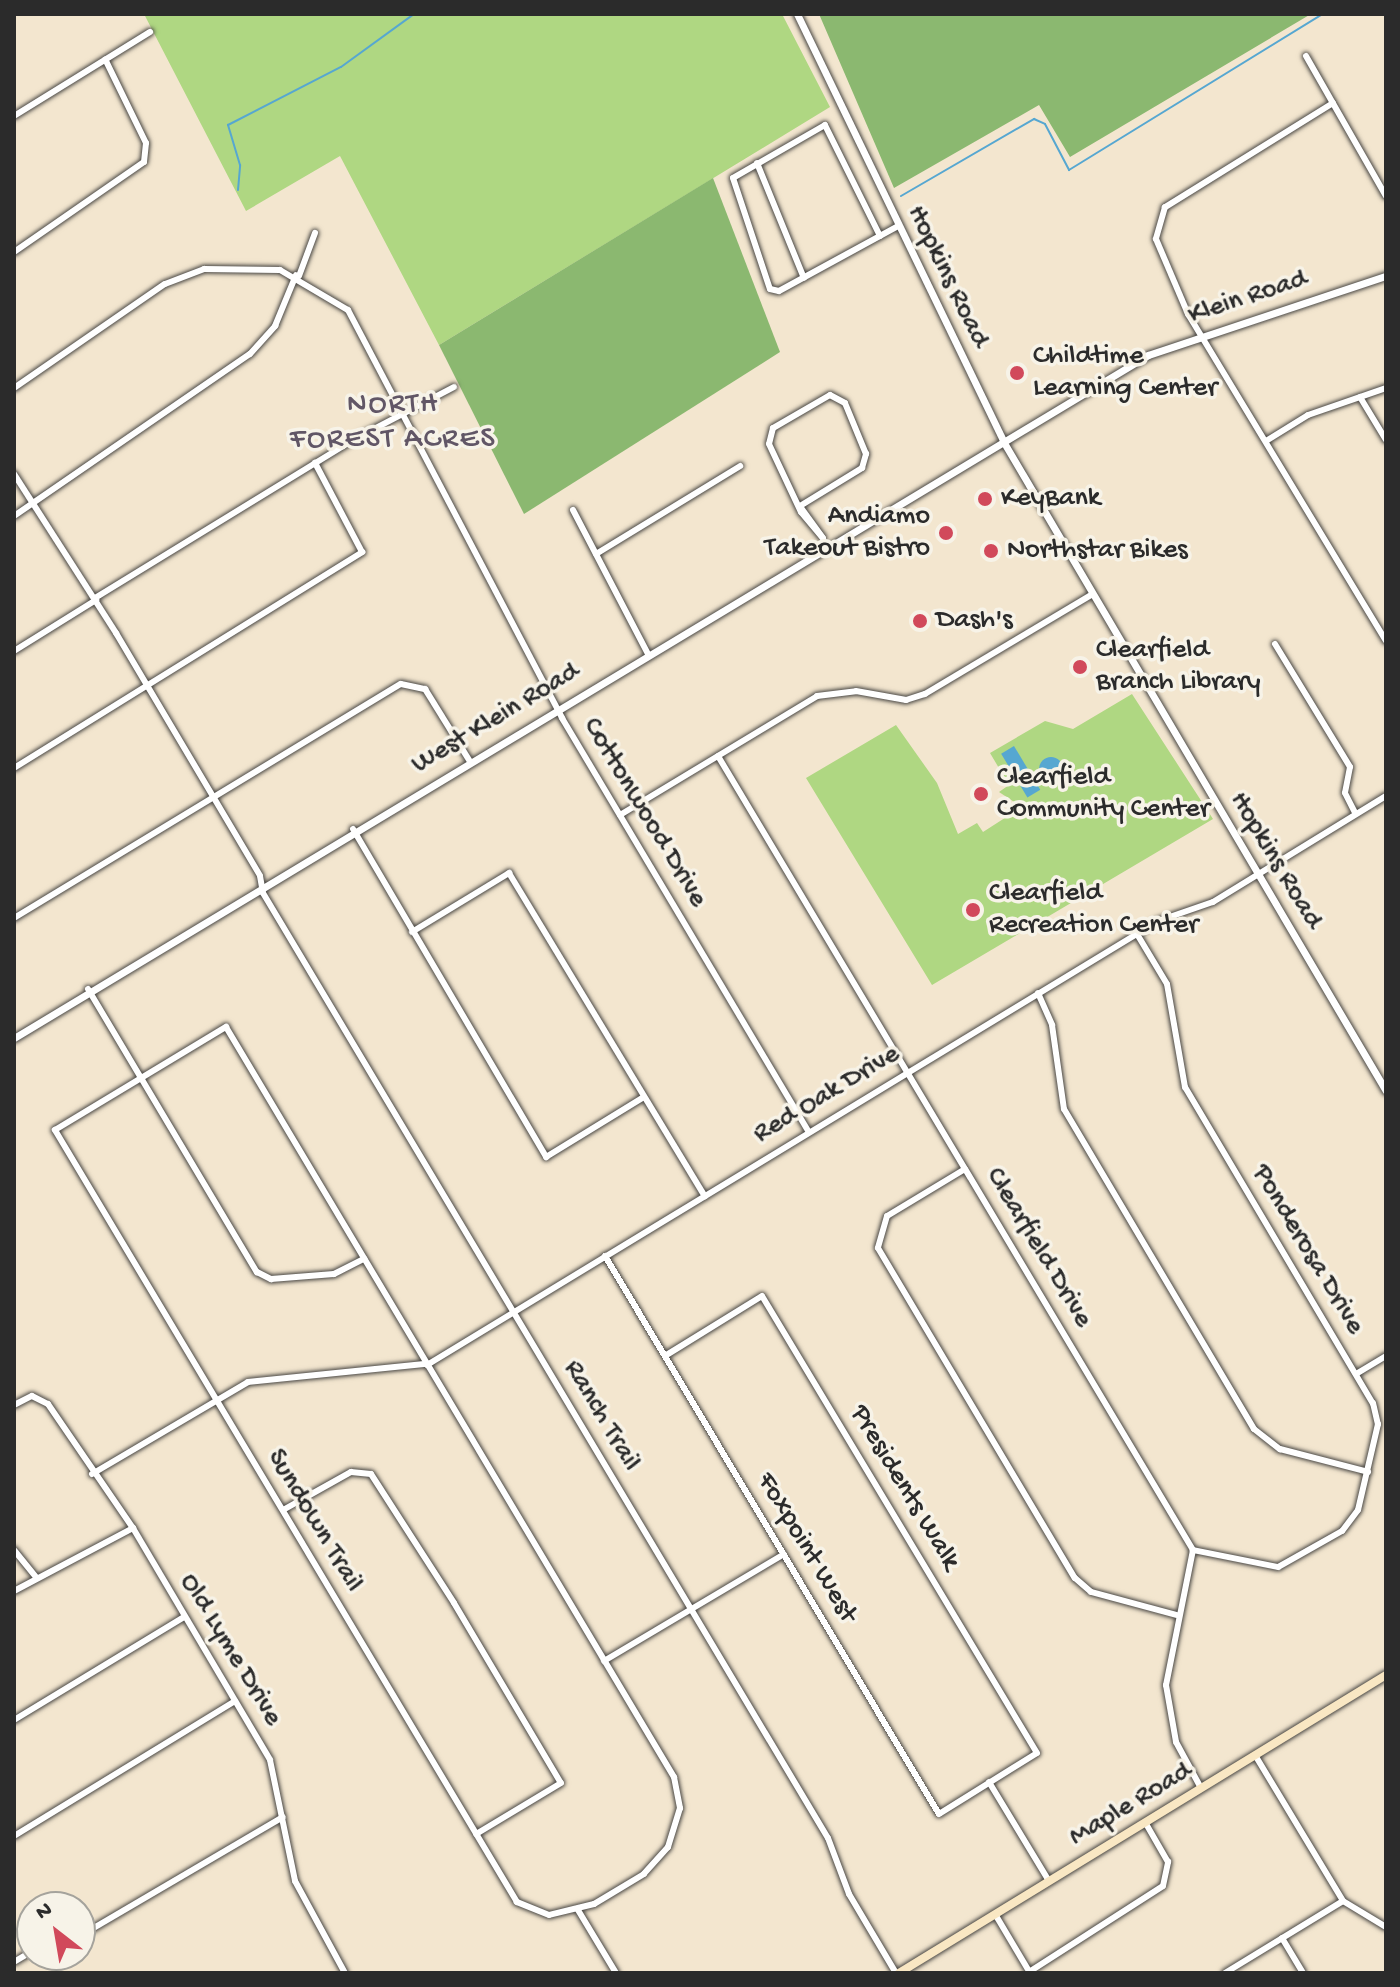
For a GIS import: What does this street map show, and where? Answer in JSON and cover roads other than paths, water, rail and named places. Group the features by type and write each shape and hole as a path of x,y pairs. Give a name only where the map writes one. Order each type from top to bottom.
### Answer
{"main road":[{"name":"Maple Road","path":"897,1973 1386,1675"}],"street":[{"name":"Hopkins Road","path":"797,14 1003,441 1386,1091"},
{"path":"14,116 150,32"},
{"path":"1306,56 1386,196"},
{"path":"14,252 144,162 146,143 105,59"},
{"path":"1333,103 1158,216 1164,265 1202,337 1386,641"},
{"path":"880,236 829,128 819,126 757,163 731,187 770,289 804,278 880,236 898,226"},
{"path":"757,163 804,278"},
{"path":"14,516 250,354 275,326 315,233"},
{"name":"Cottonwood Drive","path":"14,388 190,273 249,265 297,276 356,319 557,707 808,1131"},
{"name":"Klein Road","path":"1003,441 1148,355 1386,276"},
{"path":"14,651 315,463 454,387"},
{"path":"1266,441 1386,388"},
{"path":"800,506 862,468 866,454 845,403 830,395 773,428 769,444 800,506 825,542"},
{"path":"1360,397 1386,440"},
{"name":"West Klein Road","path":"14,1038 88,989 648,654 825,542 1003,441"},
{"path":"14,768 362,552 315,463"},
{"path":"596,554 740,466"},
{"name":"Ranch Trail","path":"14,474 148,686 513,1312 828,1838 849,1894 897,1973"},
{"path":"573,510 648,654"},
{"path":"620,815 817,696 856,691 906,700 925,694 1091,595"},
{"path":"1275,644 1350,767 1345,793 1355,813"},
{"path":"14,918 213,796 407,683 425,689 469,760"},
{"name":"Clearfield Drive","path":"718,756 1193,1550"},
{"name":"Red Oak Drive","path":"92,1474 215,1398 264,1379 426,1364 1137,934 1257,874 1386,796"},
{"path":"353,829 546,1157 644,1097"},
{"path":"412,932 509,873 705,1196"},
{"name":"Ponderosa Drive","path":"1137,934 1170,994 1185,1087 1356,1374 1377,1415 1368,1472 1349,1524 1289,1564 1260,1568 1193,1550"},
{"path":"88,989 261,1276 334,1274 364,1259"},
{"path":"1038,993 1052,1025 1064,1109 1254,1429 1280,1449 1368,1472"},
{"path":"140,1079 226,1027 674,1777 679,1814 653,1866 578,1910 616,1973"},
{"name":"Sundown Trail","path":"140,1079 55,1130 517,1902 549,1915 578,1910"},
{"path":"965,1169 887,1216 878,1248 1075,1578 1091,1592 1177,1615"},
{"name":"Foxpoint West","path":"605,1256 939,1814 989,1782"},
{"name":"Presidents Walk","path":"665,1356 762,1296 1037,1753 989,1782"},
{"path":"1356,1374 1386,1356"},
{"name":"Old Lyme Drive","path":"14,1405 32,1396 48,1404 92,1474 133,1528 235,1701 276,1773 301,1896 345,1973"},
{"path":"283,1510 351,1472 371,1474 454,1603 561,1783 476,1834"},
{"path":"14,1591 133,1528"},
{"path":"14,1550 37,1578"},
{"path":"1193,1550 1177,1615 1168,1706 1176,1742 1201,1788"},
{"path":"604,1661 784,1554"},
{"path":"14,1720 184,1617"},
{"path":"14,1836 235,1701"},
{"path":"1255,1755 1343,1901 1386,1927"},
{"path":"989,1782 1049,1881"},
{"path":"96,1927 283,1817"},
{"path":"995,1914 1029,1972 1163,1886 1168,1862 1145,1822"},
{"path":"1225,1973 1343,1901"},
{"path":"1282,1938 1303,1973"}],"water":[{"path":"1014,746 1040,790 1027,797 1001,754"},
{"path":"1051,757 1062,764 1063,769 1056,780 1051,781 1040,774 1039,769 1046,758"}],"waterway":[{"path":"238,190 240,165 228,125 341,67 414,14"},
{"path":"901,196 1034,119 1045,124 1069,170 1323,14"}],"place":[{"name":"Childtime Learning Center","path":"1017,373"},
{"name":"KeyBank","path":"985,499"},
{"name":"Andiamo Takeout Bistro","path":"946,533"},
{"name":"Northstar Bikes","path":"991,551"},
{"name":"Dash's","path":"920,621"},
{"name":"Clearfield Branch Library","path":"1080,667"},
{"name":"Clearfield Community Center","path":"981,794"},
{"name":"Clearfield Recreation Center","path":"973,910"}],"district":[{"name":"NORTH FOREST ACRES","path":"393,423"}]}
